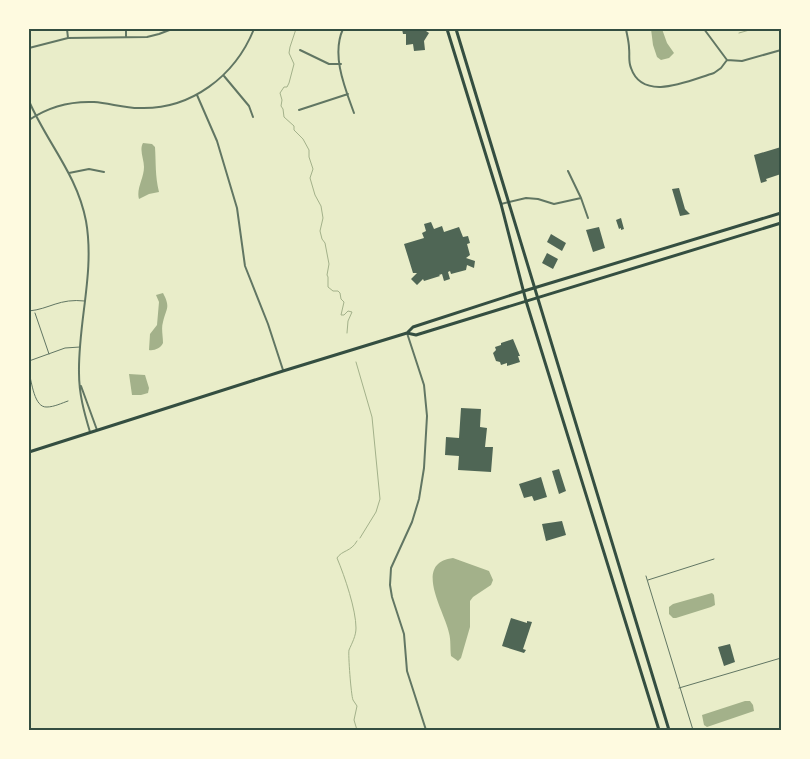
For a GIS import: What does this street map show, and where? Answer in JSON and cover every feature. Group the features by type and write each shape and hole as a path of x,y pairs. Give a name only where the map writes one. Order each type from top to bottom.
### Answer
{"main road":[{"path":"447,29 502,204 526,301 659,730"},
{"path":"456,29 536,287 669,730"},
{"path":"29,452 407,333 413,327 536,287 781,212"},
{"path":"407,333 416,335 781,223"}],"street":[{"path":"67,29 68,38"},
{"path":"126,29 126,37"},
{"path":"29,48 68,38 147,37 172,29"},
{"path":"29,120 55,106 79,102 94,102 126,108 147,108 168,105 197,94 224,76 241,55 254,29"},
{"path":"343,29 338,46 340,64 354,113"},
{"path":"626,29 629,62 632,71 641,82 653,87 665,87 714,73 727,60"},
{"path":"704,29 727,60 742,61 781,50"},
{"path":"300,50 329,64 340,64"},
{"path":"224,76 249,106 253,117"},
{"path":"197,94 220,148 237,208 245,266 268,324 283,371"},
{"path":"299,110 348,94"},
{"path":"29,101 70,173 86,220 89,250 79,367 81,402 90,432"},
{"path":"70,173 89,169 104,172"},
{"path":"568,171 588,218"},
{"path":"502,204 532,198 548,203 560,204 581,198"},
{"path":"407,333 424,385 427,416 419,499 412,522 392,568 390,584 392,597 404,634 407,671 426,730"},
{"path":"80,384 97,430"}],"lane":[{"path":"29,311 35,312 64,301 85,301"},
{"path":"35,312 49,355"},
{"path":"29,361 65,348 81,347"},
{"path":"29,373 38,403 42,406 47,407 68,402"},
{"path":"648,580 714,559"},
{"path":"646,576 693,730"},
{"path":"679,688 781,658"}],"shaded area":[{"path":"651,29 662,29 667,43 674,53 669,58 661,60 657,57"},
{"path":"143,143 152,144 155,147 159,192 139,199 138,195 144,167"},
{"path":"163,293 167,305 162,324 163,343 157,349 149,350 150,334 157,325 159,302 156,295"},
{"path":"129,374 145,375 149,388 148,393 132,395"},
{"path":"453,558 489,571 493,580 491,585 470,601 470,627 461,658 458,661 451,656 449,633 434,590 433,578 435,569 441,562"},
{"path":"712,593 715,605 711,607 676,618 669,614 669,607 673,604"},
{"path":"750,701 754,711 707,727 704,725 702,715"}],"building":[{"path":"402,29 423,29 429,33 424,41 425,50 414,51 413,44 406,45 406,34 403,34"},
{"path":"781,147 781,174 766,179 767,181 761,183 754,155"},
{"path":"679,188 685,209 690,214 680,216 672,189"},
{"path":"621,218 624,229 621,230 616,220"},
{"path":"431,222 434,229 442,226 444,232 459,227 463,237 468,236 470,243 467,244 470,255 466,258 475,261 474,268 467,265 466,270 451,274 450,271 448,272 450,279 444,281 442,274 424,281 423,279 417,285 411,279 417,273 413,273 404,244 424,238 422,233 426,231 424,224"},
{"path":"599,227 605,248 593,252 586,230"},
{"path":"551,234 566,243 562,251 547,242"},
{"path":"547,253 558,259 553,269 542,263"},
{"path":"513,339 520,356 518,356 520,362 507,366 507,363 501,365 500,362 496,361 493,353 496,350 495,347"},
{"path":"461,408 481,409 480,427 487,428 485,447 493,447 491,472 458,470 459,456 445,455 446,437 459,438"},
{"path":"559,469 566,491 559,494 552,471"},
{"path":"541,477 547,497 534,501 532,496 524,498 519,484"},
{"path":"562,521 566,535 546,541 542,524"},
{"path":"511,618 527,623 527,621 532,622 523,649 526,650 524,653 502,646"},
{"path":"730,644 735,662 724,666 718,647"}],"waterway":[{"path":"296,29 289,53 294,64 289,83 280,93 281,106 284,117 294,126 294,130 303,139 309,150 313,169 310,178 315,195 321,206 323,218 320,231 325,243 329,264 327,275 328,287 340,293 341,299 344,302 341,315 348,311 352,312 348,321 347,333"},
{"path":"739,33 753,29"},
{"path":"356,362 372,417 380,499 376,512 360,538"},
{"path":"357,541 337,558 350,593 356,621 354,639 349,653 352,697 357,706 354,720 357,730"}]}
